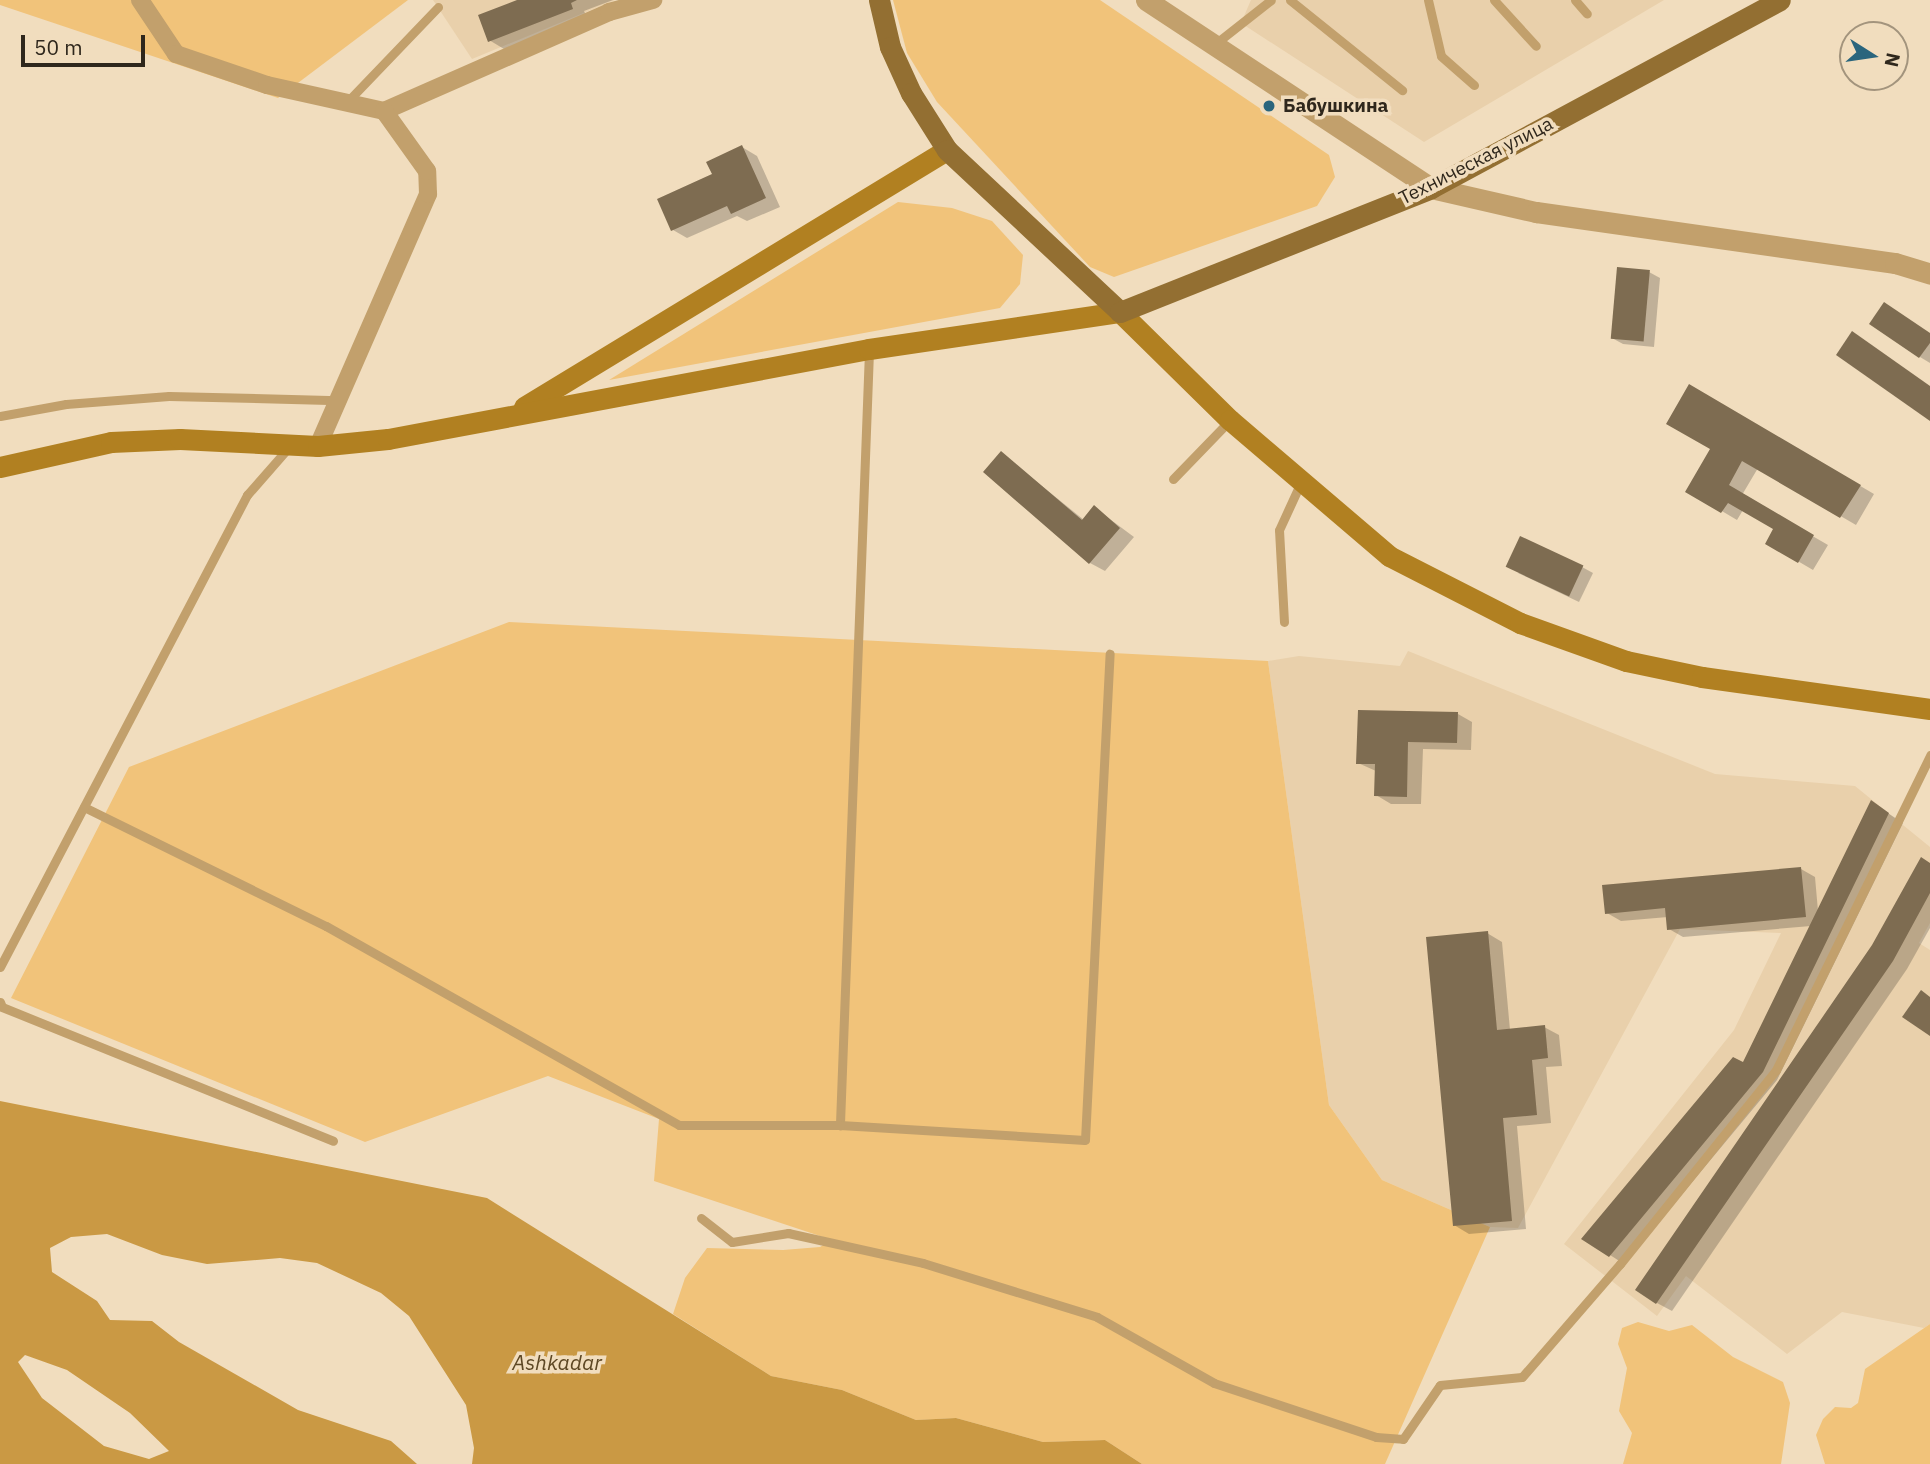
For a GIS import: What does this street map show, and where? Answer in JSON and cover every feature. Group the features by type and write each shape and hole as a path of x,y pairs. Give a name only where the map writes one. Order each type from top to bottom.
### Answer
{"main road":[{"path":"879,0 895,58 947,150 1120,312 1230,420 1389,556 1520,623 1626,661 1690,674 1930,709"},
{"name":"Техническая улица","path":"1120,312 1431,188 1780,0"},
{"path":"513,414 947,150"},
{"path":"0,467 111,442 180,439 318,446 388,439 869,349 1120,312"}],"street":[{"path":"140,0 176,54 267,85 384,111 609,12 653,0"},
{"path":"1146,0 1431,188 1536,212 1895,263 1930,274"},
{"path":"318,446 428,194 428,171 384,111"}],"lane":[{"path":"1214,44 1271,0"},
{"path":"1290,0 1402,90"},
{"path":"1429,0 1441,56 1474,85"},
{"path":"1494,0 1536,46"},
{"path":"1575,0 1587,15"},
{"path":"346,103 438,8"},
{"path":"839,1125 869,349"},
{"path":"0,416 66,404 169,396 338,400"},
{"path":"1173,479 1230,420"},
{"path":"0,967 247,495 290,446"},
{"path":"1284,622 1279,530 1301,481"},
{"path":"84,807 326,926 679,1125 839,1125 1085,1140 1110,654"},
{"path":"701,1218 732,1242 788,1233 923,1263 1097,1317 1214,1384 1376,1437 1403,1439 1440,1385 1522,1377 1620,1264 1776,1070 1930,755"},
{"path":"0,1002 2,1007 333,1141"}],"shaded area":[{"path":"0,0 408,0 278,98 0,5"},
{"path":"433,0 615,0 472,59"},
{"path":"893,0 1100,0 1329,155 1335,177 1317,206 1114,277 1090,267 937,102 907,53"},
{"path":"1251,0 1664,0 1424,142 1241,23"},
{"path":"898,202 952,208 992,221 1023,255 1020,284 1000,308 609,380"},
{"path":"509,622 1268,661 1329,1105 1382,1180 1490,1227 1385,1464 1142,1464 1105,1440 1043,1442 956,1418 916,1420 842,1390 771,1376 673,1314 685,1278 707,1248 783,1250 820,1247 832,1240 654,1181 659,1119 548,1076 365,1142 11,998 129,767"},
{"path":"1408,651 1715,774 1855,786 1930,847 1930,923 1919,943 1930,950 1930,1324 1924,1328 1842,1312 1787,1354 1686,1276 1657,1316 1564,1244 1734,1030 1781,933 1680,929 1518,1228 1490,1227 1382,1180 1329,1105 1268,661 1299,656 1400,666"},
{"path":"1638,1322 1669,1331 1692,1325 1733,1357 1783,1382 1790,1403 1781,1464 1623,1464 1632,1433 1619,1411 1627,1368 1618,1344 1622,1328"},
{"path":"1930,1324 1930,1464 1825,1464 1816,1435 1823,1419 1835,1407 1851,1408 1858,1403 1865,1369"}],"water":[{"name":"Ashkadar","path":"0,1101 487,1198 771,1376 842,1390 916,1420 956,1418 1043,1442 1105,1440 1142,1464 472,1464 474,1448 466,1405 409,1316 381,1293 317,1263 280,1258 207,1264 162,1255 107,1234 71,1237 50,1248 52,1272 97,1301 110,1320 152,1321 179,1342 298,1410 391,1441 417,1464 0,1464","holes":["25,1355 67,1370 130,1413 169,1451 149,1459 104,1446 42,1398 18,1362"]}],"building":[{"path":"517,0 577,0 571,3 573,9 488,42 478,15"},
{"path":"742,145 766,198 731,214 727,206 671,231 657,199 712,174 706,162"},
{"path":"1617,267 1650,270 1644,342 1611,339"},
{"path":"1884,302 1930,333 1930,343 1919,358 1869,324"},
{"path":"1852,331 1930,386 1930,421 1836,355"},
{"path":"1689,384 1861,485 1840,518 1742,461 1729,485 1814,535 1798,563 1765,544 1773,529 1728,503 1721,513 1685,492 1710,449 1666,424"},
{"path":"1001,451 1082,520 1094,505 1120,528 1089,564 983,472"},
{"path":"1520,536 1583,566 1569,596 1506,567"},
{"path":"1358,710 1458,712 1457,743 1408,742 1407,797 1374,796 1375,764 1356,764"},
{"path":"1871,800 1889,813 1763,1072 1609,1257 1581,1239 1733,1057 1743,1062"},
{"path":"1921,857 1930,863 1930,893 1893,961 1656,1304 1635,1290 1872,945"},
{"path":"1801,867 1806,917 1667,930 1665,908 1605,914 1602,885"},
{"path":"1488,931 1497,1030 1545,1025 1548,1058 1532,1060 1537,1115 1503,1118 1512,1221 1453,1226 1426,937"},
{"path":"1921,990 1930,997 1930,1036 1902,1017"}],"place":[{"name":"Бабушкина","path":"1269,106"}]}
